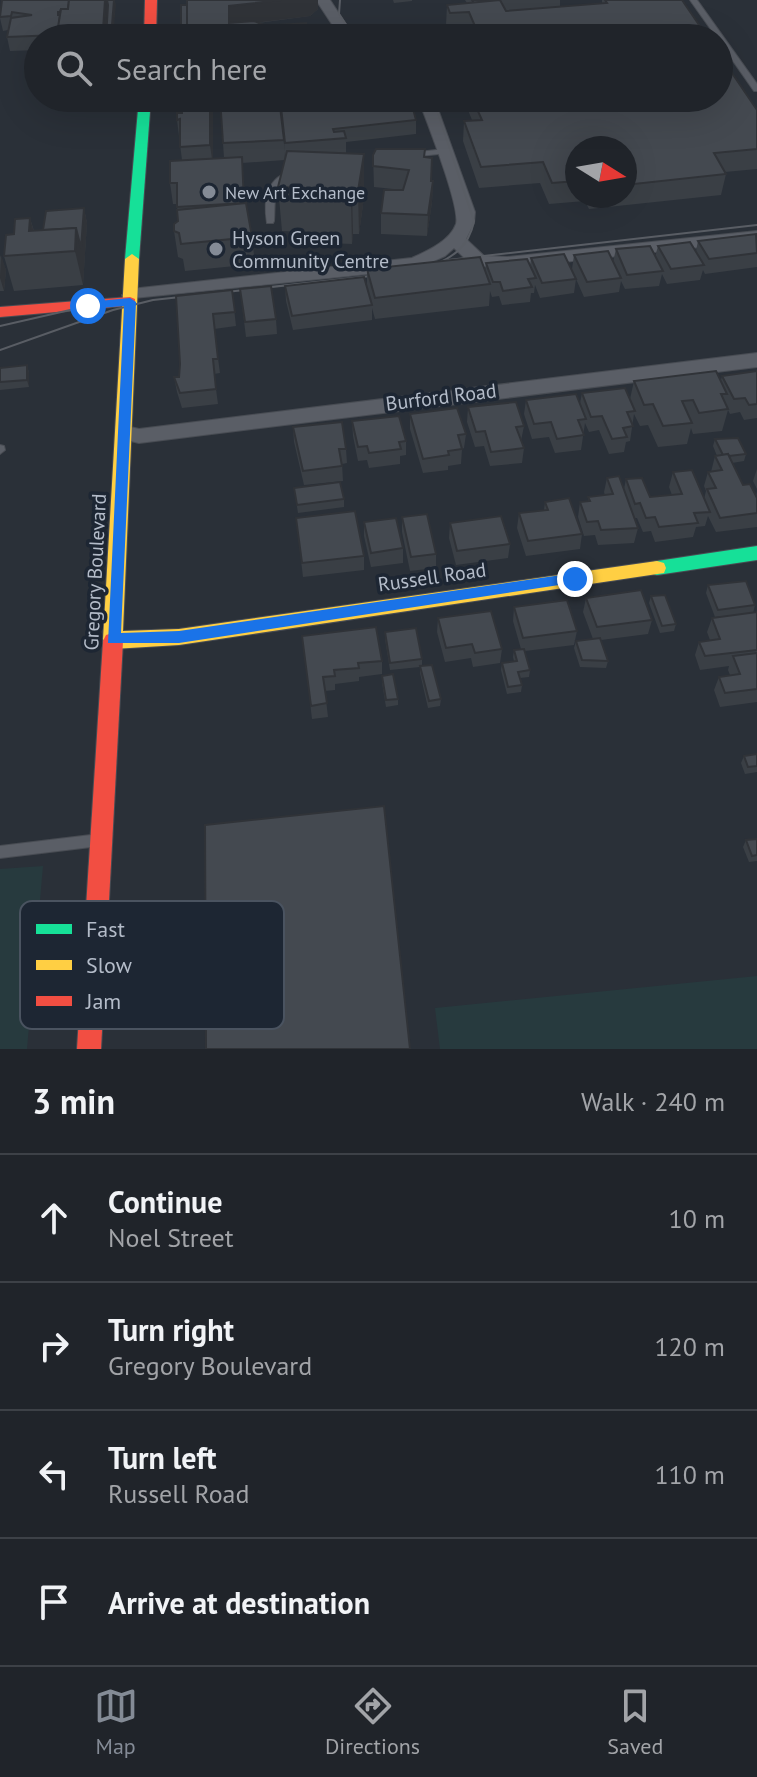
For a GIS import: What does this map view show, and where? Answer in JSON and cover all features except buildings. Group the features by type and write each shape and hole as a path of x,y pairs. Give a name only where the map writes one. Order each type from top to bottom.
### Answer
{"main road":[{"path":"150,24 151,0"},
{"name":"Gregory Boulevard","path":"98,901 126,433 130,299 144,112"},
{"path":"0,312 130,299"},
{"name":"Russell Road","path":"113,639 179,637 757,553"},
{"name":"Gregory Boulevard","path":"89,1049 90,1029"}],"street":[{"path":"323,0 339,24"},
{"path":"130,299 416,263 439,252 457,237 465,223 466,212 431,112"},
{"path":"457,237 465,253 483,264 495,264 757,236"},
{"name":"Burford Road","path":"126,433 139,436 757,360"}],"lane":[{"path":"693,0 710,24"},
{"path":"733,56 757,89"},
{"path":"394,157 445,151"},
{"path":"270,221 273,183 279,177 305,170"},
{"path":"0,852 102,840"}],"green space":[{"path":"43,866 40,901 20,901 20,1029 29,1029 27,1049 0,1049 0,869"},
{"path":"757,976 757,1049 440,1049 435,1008"}],"tram line":[{"path":"340,0 339,14 346,24"},
{"path":"425,268 457,252 468,239 474,221 438,112"},
{"path":"448,260 757,225"},
{"path":"0,350 113,310 153,300 389,274"},
{"path":"0,326 105,302"}],"traffic: fast":[{"path":"132,259 144,112"},
{"path":"657,568 757,553"}],"traffic: slow":[{"path":"113,641 132,259"},
{"path":"113,639 179,637 657,568"}],"traffic: jam":[{"path":"150,24 151,0"},
{"path":"0,312 130,302"},
{"path":"98,901 113,641"},
{"path":"89,1049 90,1029"}],"place":[{"name":"New Art Exchange","path":"209,192"},
{"name":"Hyson Green Community Centre","path":"216,249"}],"route":[{"path":"88,306 130,302 126,433 113,639 137,641 179,637 575,579"}]}
